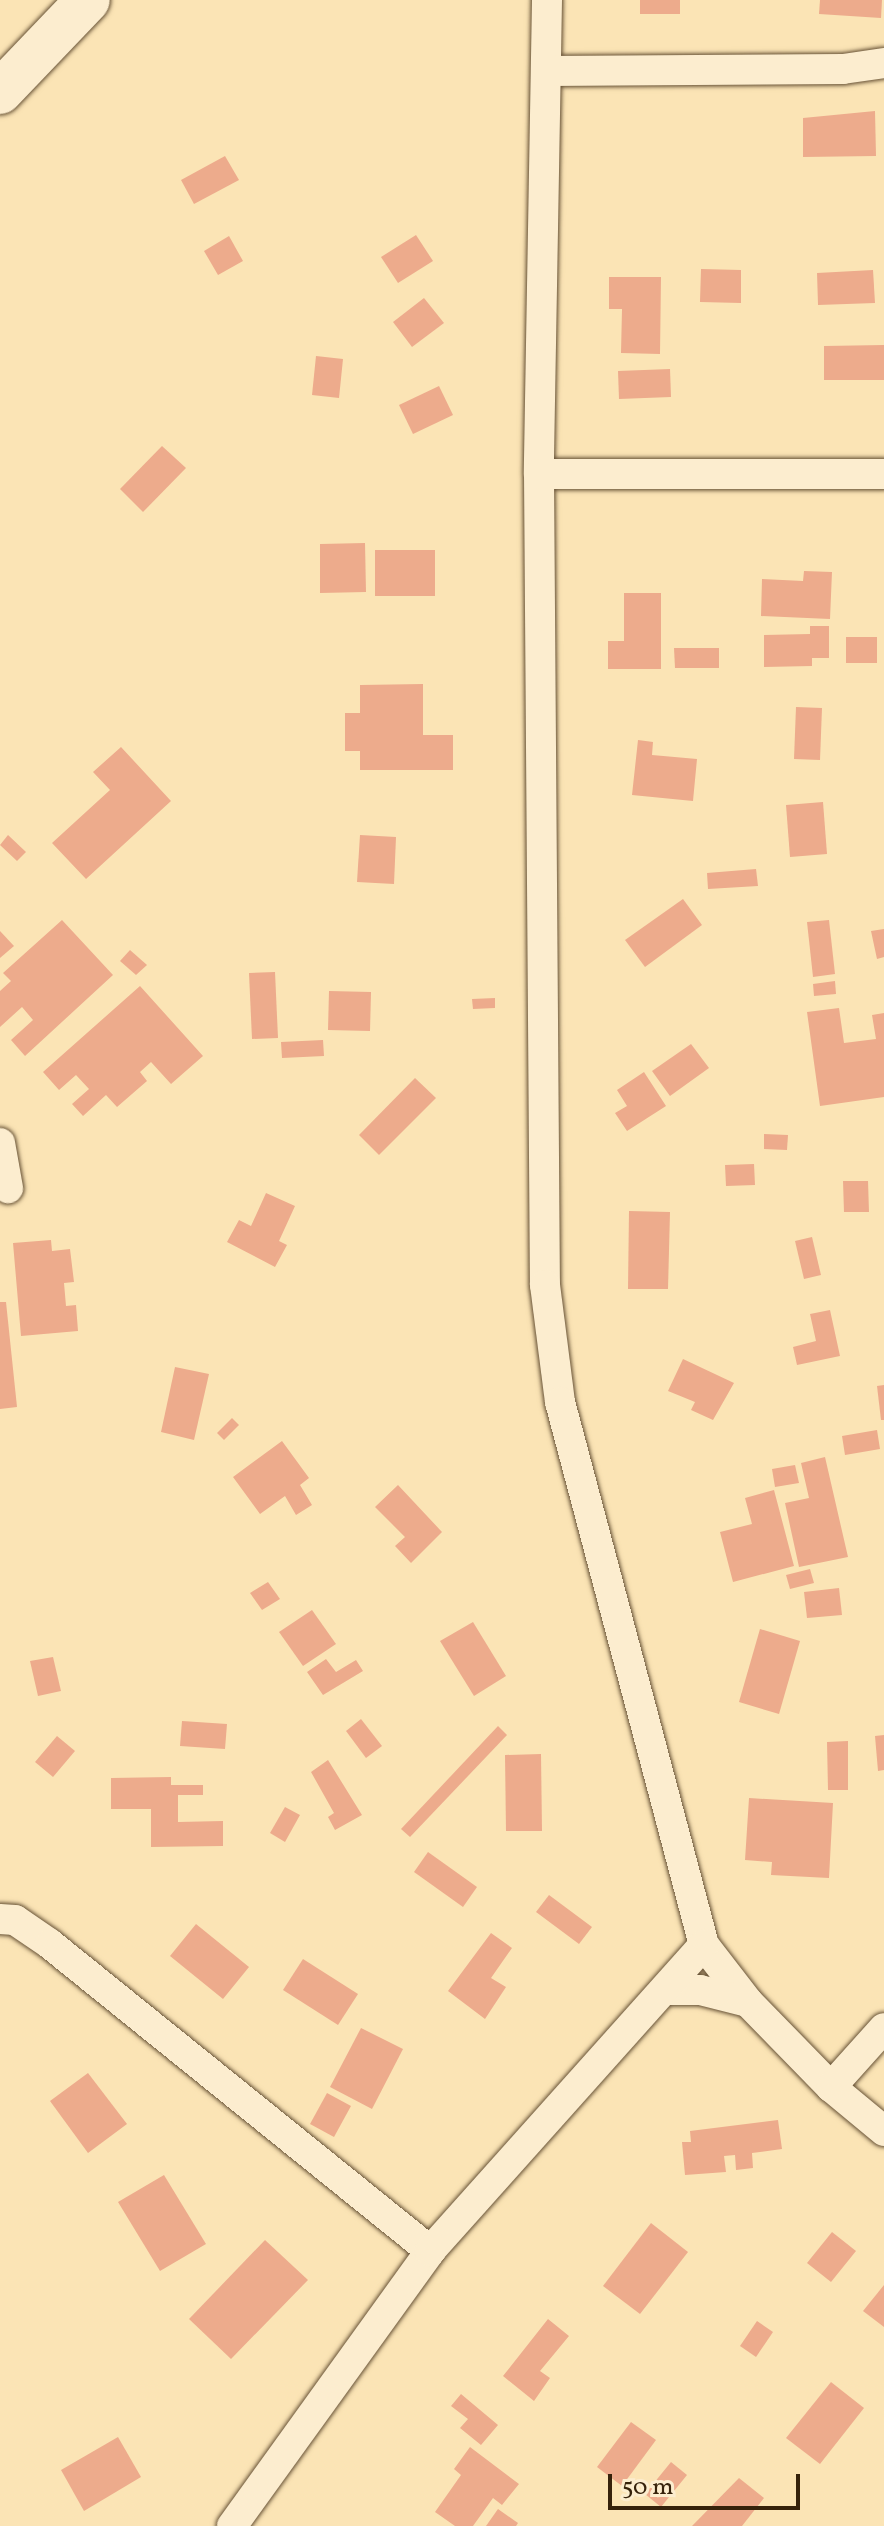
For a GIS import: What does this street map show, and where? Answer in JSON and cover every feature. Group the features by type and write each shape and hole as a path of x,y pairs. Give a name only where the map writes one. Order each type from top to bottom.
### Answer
{"street":[{"path":"0,92 88,0"},
{"path":"547,0 539,474 545,1285 567,1434 704,1945 748,2002 831,2087 884,2131"},
{"path":"548,71 843,69 884,63"},
{"path":"539,474 884,474"},
{"path":"0,1143 8,1188"},
{"path":"0,1919 15,1920 50,1944 430,2251"},
{"path":"232,2526 430,2251 704,1945"},
{"path":"665,1990 700,1990 748,2002"},
{"path":"831,2087 884,2028"}],"building":[{"path":"640,0 680,0 680,14 640,14"},
{"path":"820,0 882,0 881,18 819,14"},
{"path":"875,111 876,156 803,157 803,118"},
{"path":"225,156 239,180 194,204 181,180"},
{"path":"416,235 433,261 398,283 381,257"},
{"path":"229,236 243,261 218,275 204,251"},
{"path":"701,269 741,270 741,303 700,302"},
{"path":"873,270 875,303 818,305 817,273"},
{"path":"609,277 661,277 660,354 621,353 622,309 609,309"},
{"path":"424,298 444,323 412,347 393,322"},
{"path":"884,345 884,380 824,380 824,346"},
{"path":"316,356 343,359 339,398 312,395"},
{"path":"670,369 671,397 619,399 618,371"},
{"path":"439,386 453,415 413,434 399,405"},
{"path":"162,446 186,468 143,512 120,489"},
{"path":"365,543 366,592 320,593 320,544"},
{"path":"375,550 435,550 435,596 375,596"},
{"path":"804,571 832,572 830,619 761,616 762,579 803,581"},
{"path":"624,593 661,593 661,669 608,669 608,641 624,641"},
{"path":"810,626 829,626 829,658 812,658 812,666 764,667 764,635 810,634"},
{"path":"846,637 877,637 877,663 846,663"},
{"path":"674,648 719,648 719,668 675,668"},
{"path":"423,684 423,735 453,735 453,770 360,770 360,751 345,751 345,713 360,713 360,685"},
{"path":"796,707 822,708 820,760 794,759"},
{"path":"638,740 653,742 652,755 697,759 693,801 632,795"},
{"path":"121,747 171,801 86,879 52,843 110,790 93,772"},
{"path":"823,802 827,854 790,857 786,805"},
{"path":"8,835 26,852 17,861 0,845"},
{"path":"360,835 396,837 394,884 357,882"},
{"path":"756,869 758,886 708,889 707,873"},
{"path":"683,899 702,925 645,967 625,940"},
{"path":"62,920 113,975 25,1056 11,1040 33,1020 22,1007 0,1027 0,991 11,981 3,973"},
{"path":"829,920 835,974 813,977 807,922"},
{"path":"884,929 884,957 877,959 871,931"},
{"path":"0,931 14,946 0,958"},
{"path":"130,950 147,965 136,975 120,961"},
{"path":"275,972 278,1038 252,1039 249,973"},
{"path":"835,981 836,994 814,996 813,984"},
{"path":"140,986 203,1056 171,1084 151,1062 140,1072 147,1081 117,1107 106,1095 83,1116 72,1104 89,1089 76,1075 59,1090 43,1072"},
{"path":"329,991 371,992 370,1031 328,1030"},
{"path":"495,998 495,1008 473,1009 472,999"},
{"path":"839,1008 844,1043 876,1039 872,1015 884,1013 884,1097 820,1106 807,1012"},
{"path":"323,1040 324,1056 282,1058 281,1042"},
{"path":"691,1044 709,1068 670,1096 652,1071"},
{"path":"644,1072 666,1106 627,1131 615,1113 627,1106 617,1090"},
{"path":"415,1078 436,1098 379,1155 359,1135"},
{"path":"764,1134 788,1135 787,1150 764,1149"},
{"path":"754,1164 755,1185 726,1186 725,1165"},
{"path":"843,1181 868,1181 869,1212 844,1212"},
{"path":"266,1193 295,1206 279,1241 287,1245 275,1267 227,1242 239,1220 251,1226"},
{"path":"629,1211 670,1212 668,1289 628,1289"},
{"path":"812,1237 821,1275 804,1279 795,1241"},
{"path":"51,1240 52,1251 70,1249 74,1282 64,1283 66,1306 76,1305 78,1331 21,1336 13,1243"},
{"path":"0,1302 6,1302 17,1407 0,1409"},
{"path":"830,1310 840,1356 797,1365 793,1347 816,1341 810,1314"},
{"path":"683,1359 734,1383 713,1420 691,1410 695,1402 668,1391"},
{"path":"175,1367 209,1374 194,1440 161,1432"},
{"path":"884,1385 884,1420 881,1420 877,1386"},
{"path":"232,1418 239,1425 224,1440 217,1433"},
{"path":"877,1430 880,1449 845,1455 842,1436"},
{"path":"282,1441 309,1478 300,1485 312,1505 296,1515 285,1496 260,1514 233,1477"},
{"path":"825,1457 848,1557 799,1567 785,1503 809,1498 801,1463"},
{"path":"795,1465 799,1483 775,1487 772,1469"},
{"path":"398,1485 442,1532 411,1563 395,1546 405,1537 375,1507"},
{"path":"774,1490 794,1566 733,1582 720,1532 752,1524 745,1498"},
{"path":"810,1569 814,1583 790,1589 786,1575"},
{"path":"268,1582 280,1599 262,1610 250,1593"},
{"path":"839,1588 842,1615 807,1618 804,1592"},
{"path":"312,1610 336,1644 303,1666 279,1632"},
{"path":"473,1622 506,1676 474,1696 440,1641"},
{"path":"760,1629 800,1641 779,1714 739,1702"},
{"path":"53,1657 61,1691 38,1696 30,1661"},
{"path":"326,1659 336,1672 356,1660 363,1671 323,1695 307,1672"},
{"path":"361,1719 382,1746 366,1758 346,1731"},
{"path":"182,1721 227,1724 225,1749 180,1746"},
{"path":"498,1726 507,1735 410,1837 401,1829"},
{"path":"884,1735 884,1770 878,1771 875,1736"},
{"path":"57,1736 75,1751 53,1777 35,1762"},
{"path":"848,1741 848,1790 828,1790 827,1742"},
{"path":"541,1754 542,1831 506,1831 505,1755"},
{"path":"328,1760 362,1815 335,1830 328,1817 334,1813 311,1772"},
{"path":"171,1777 171,1785 203,1785 203,1795 178,1795 178,1822 223,1821 223,1846 151,1847 151,1809 111,1809 111,1778"},
{"path":"749,1798 833,1803 829,1878 771,1875 772,1862 745,1860"},
{"path":"285,1807 300,1815 285,1842 270,1833"},
{"path":"428,1852 477,1887 463,1907 414,1872"},
{"path":"549,1895 592,1927 579,1944 536,1912"},
{"path":"196,1924 249,1967 223,1999 170,1956"},
{"path":"491,1933 512,1948 491,1978 506,1987 485,2019 448,1991"},
{"path":"303,1959 358,1994 338,2025 283,1990"},
{"path":"361,2028 403,2049 372,2109 330,2087"},
{"path":"88,2073 127,2124 88,2153 50,2101"},
{"path":"327,2093 351,2106 334,2137 310,2124"},
{"path":"778,2120 782,2149 752,2153 753,2168 736,2170 735,2155 724,2156 726,2172 685,2175 682,2142 691,2142 690,2131"},
{"path":"164,2175 206,2244 160,2271 118,2202"},
{"path":"651,2223 688,2252 640,2314 603,2286"},
{"path":"832,2232 856,2251 831,2282 807,2263"},
{"path":"265,2240 308,2280 231,2359 189,2319"},
{"path":"884,2285 884,2327 863,2311"},
{"path":"548,2319 569,2336 540,2371 550,2378 534,2401 503,2376"},
{"path":"757,2321 773,2332 756,2357 740,2346"},
{"path":"831,2382 864,2408 820,2464 786,2438"},
{"path":"461,2394 498,2425 481,2445 460,2428 468,2419 451,2406"},
{"path":"631,2422 656,2440 622,2486 597,2467"},
{"path":"118,2437 141,2477 84,2511 61,2470"},
{"path":"470,2447 519,2484 502,2505 493,2498 473,2526 455,2526 435,2512 461,2475 454,2469"},
{"path":"671,2462 687,2475 661,2507 645,2494"},
{"path":"739,2478 764,2498 742,2526 692,2526"},
{"path":"498,2509 518,2523 516,2526 486,2526"}]}
